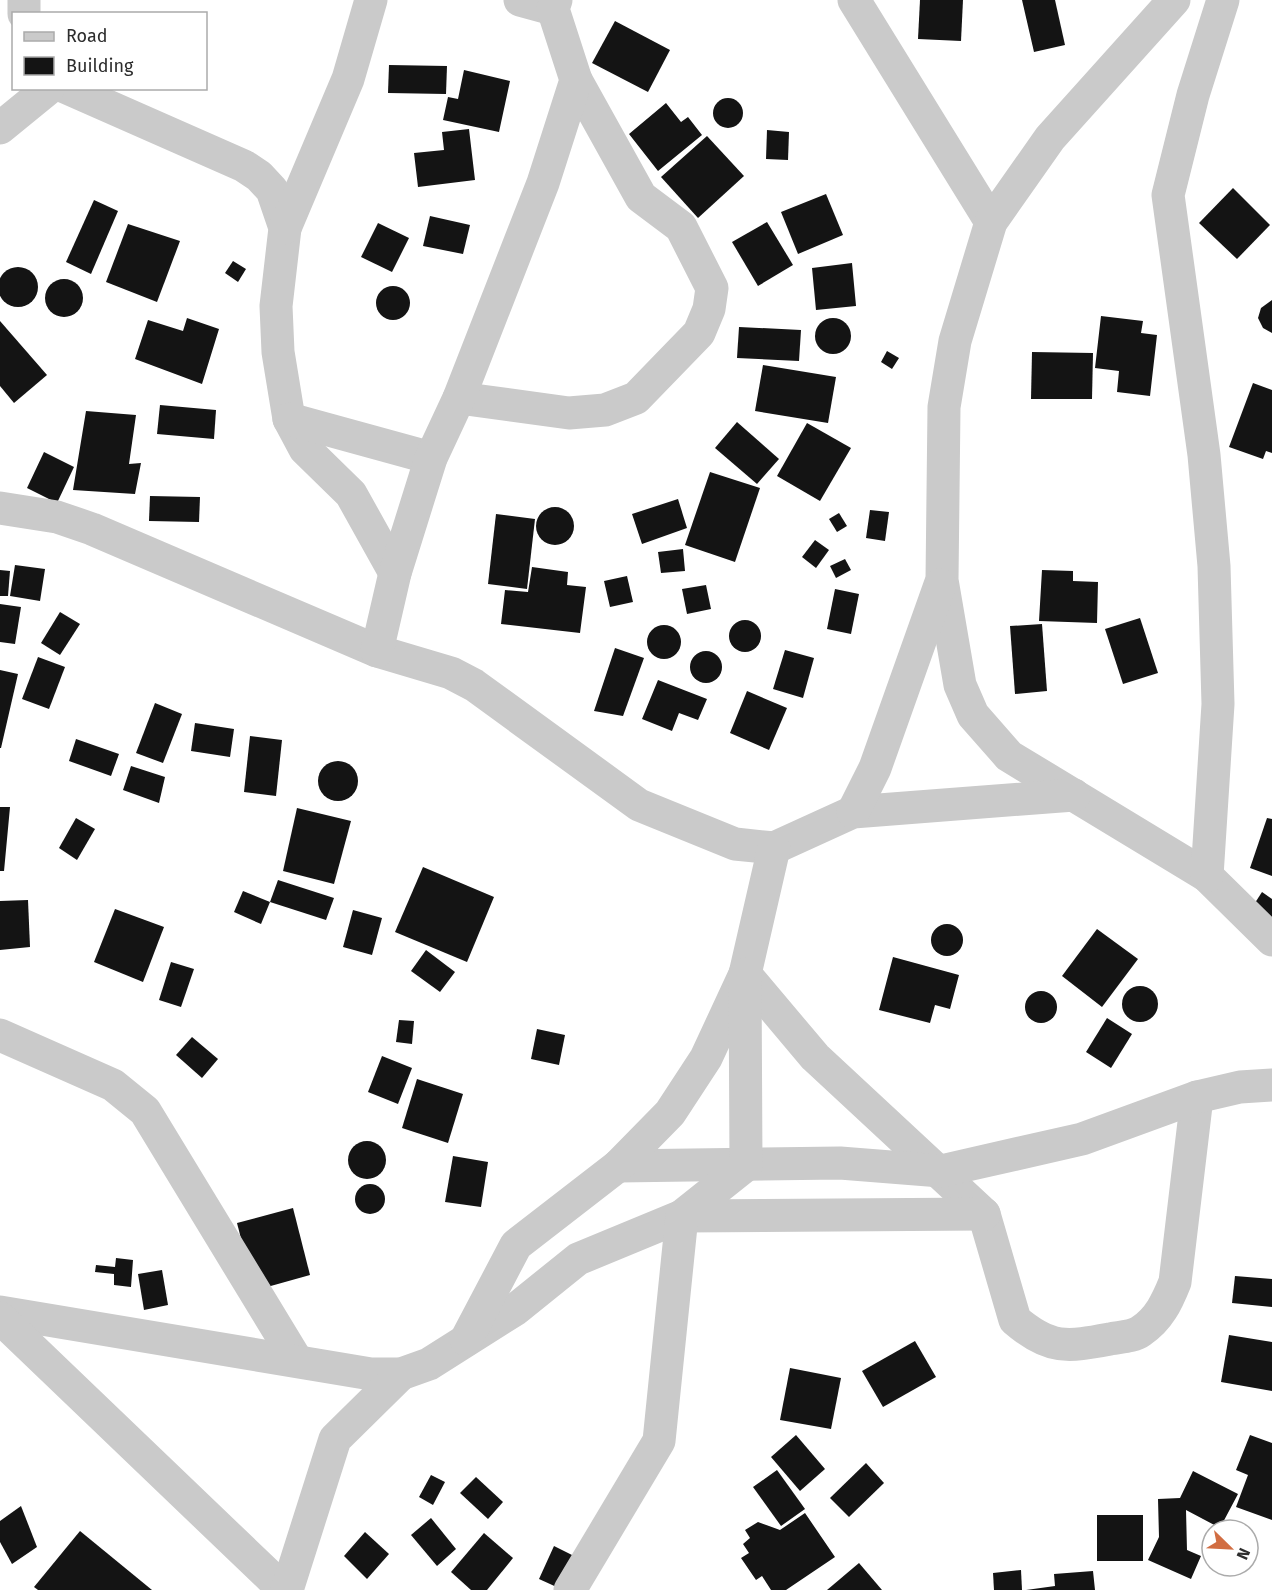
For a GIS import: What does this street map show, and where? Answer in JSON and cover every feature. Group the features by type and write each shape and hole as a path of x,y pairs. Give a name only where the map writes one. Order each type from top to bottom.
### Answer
{"street":[{"path":"371,0 362,40 348,79 285,228 276,306 278,352 289,419 305,449 351,494 395,573"},
{"path":"459,398 569,413 606,410 636,398 699,333 709,309 712,288 681,227 641,197 576,80 555,4 520,0"},
{"path":"854,0 991,222"},
{"path":"1174,0 1050,138 991,222 955,341 944,407 942,580 958,674 973,715 1009,756 1207,876 1272,940"},
{"path":"1207,876 1218,704 1214,566 1204,455 1168,195 1193,95 1223,0"},
{"path":"377,651 395,573 431,458 459,398 543,183 576,80"},
{"path":"0,128 48,90"},
{"path":"72,90 244,166 259,176 272,190 285,228"},
{"path":"289,419 431,458"},
{"path":"0,508 57,517 92,529 377,651 451,673 474,685 639,805 735,844 774,848 854,812 1074,795"},
{"path":"854,812 875,768 942,580"},
{"path":"464,1344 516,1245 618,1166 670,1113 706,1058 745,974 774,848"},
{"path":"745,974 746,1164"},
{"path":"745,974 815,1057 941,1171 984,1214 1015,1320 1028,1332 1047,1341 1069,1346 1138,1333 1155,1320 1167,1303 1175,1282 1197,1097"},
{"path":"0,1035 113,1084 145,1111 297,1361"},
{"path":"618,1166 840,1163 941,1171 1082,1139 1197,1097 1240,1087 1272,1085"},
{"path":"0,1312 371,1374 401,1374 429,1364 464,1344 516,1309 578,1259 682,1216 746,1164"},
{"path":"682,1216 984,1214"},
{"path":"570,1590 659,1442 682,1216"},
{"path":"0,1318 286,1590 335,1439 401,1374"}],"building":[{"path":"920,0 963,0 961,41 918,39"},
{"path":"1022,0 1055,0 1065,45 1034,52"},
{"path":"615,21 670,50 648,92 592,63"},
{"path":"389,65 447,66 446,94 388,93"},
{"path":"464,70 510,81 499,132 443,120 448,97 458,99"},
{"path":"728,98 739,102 743,113 739,124 728,128 717,124 713,113 717,102"},
{"path":"666,103 681,122 688,117 702,135 658,171 629,134"},
{"path":"469,129 475,180 418,187 414,153 444,150 442,132"},
{"path":"767,130 789,132 788,160 766,159"},
{"path":"707,136 744,176 698,218 661,177"},
{"path":"1233,188 1270,225 1237,259 1199,223"},
{"path":"826,194 843,235 798,254 781,212"},
{"path":"94,200 118,211 91,274 66,262"},
{"path":"430,216 470,225 463,254 423,246"},
{"path":"767,222 793,265 758,286 732,242"},
{"path":"378,223 409,238 392,272 361,257"},
{"path":"128,224 180,241 157,302 106,282"},
{"path":"233,261 246,269 238,282 225,273"},
{"path":"852,263 856,306 816,310 812,268"},
{"path":"18,267 26,269 36,279 38,287 36,295 26,305 18,307 10,305 0,295 0,279 10,269"},
{"path":"64,279 78,284 83,298 78,312 64,317 50,312 45,298 50,284"},
{"path":"393,286 405,291 410,303 405,315 393,320 381,315 376,303 381,291"},
{"path":"1272,300 1272,333 1263,328 1258,318 1261,308"},
{"path":"1101,316 1143,321 1141,333 1157,335 1150,396 1117,392 1119,371 1095,368"},
{"path":"187,318 219,329 202,384 135,359 148,320 183,331"},
{"path":"833,318 846,323 851,336 846,349 833,354 820,349 815,336 820,323"},
{"path":"0,321 47,375 14,403 0,386"},
{"path":"739,327 801,330 799,361 737,358"},
{"path":"887,351 899,358 892,369 881,362"},
{"path":"1032,352 1093,353 1092,399 1031,399"},
{"path":"763,365 836,377 828,423 755,411"},
{"path":"1253,383 1272,390 1272,453 1266,451 1263,459 1229,447"},
{"path":"160,405 216,410 214,439 157,434"},
{"path":"86,411 136,415 129,464 141,463 135,494 73,490"},
{"path":"737,422 779,459 757,484 715,448"},
{"path":"807,423 851,448 820,501 777,476"},
{"path":"44,452 74,467 57,503 27,488"},
{"path":"710,472 760,488 735,562 685,545"},
{"path":"150,496 200,497 199,522 149,521"},
{"path":"678,499 687,528 642,544 632,514"},
{"path":"555,507 568,513 574,526 568,539 555,545 542,539 536,526 542,513"},
{"path":"870,510 889,512 885,541 866,538"},
{"path":"839,513 847,526 837,532 829,519"},
{"path":"496,514 535,519 527,589 488,584"},
{"path":"815,540 829,550 816,568 802,557"},
{"path":"683,549 685,571 661,573 658,552"},
{"path":"845,559 851,570 836,578 830,566"},
{"path":"15,565 45,569 40,601 10,596"},
{"path":"532,567 568,572 567,585 586,587 580,633 501,624 505,590 528,592"},
{"path":"0,570 10,571 8,596 0,596"},
{"path":"1042,570 1073,571 1073,581 1098,582 1097,623 1039,621"},
{"path":"627,576 633,602 610,607 604,581"},
{"path":"706,585 711,609 687,614 682,589"},
{"path":"835,589 859,594 851,634 827,629"},
{"path":"0,604 21,607 15,644 0,642"},
{"path":"60,612 80,624 60,655 41,643"},
{"path":"1140,618 1158,673 1123,684 1105,629"},
{"path":"745,620 757,624 761,636 757,648 745,652 733,648 729,636 733,624"},
{"path":"1042,624 1047,691 1015,694 1010,626"},
{"path":"664,625 676,630 681,642 676,654 664,659 652,654 647,642 652,630"},
{"path":"615,648 644,658 623,716 594,711"},
{"path":"785,650 814,658 803,698 773,689"},
{"path":"706,651 718,655 722,667 718,679 706,683 694,679 690,667 694,655"},
{"path":"38,657 65,667 49,709 22,699"},
{"path":"0,670 18,674 1,748 0,748"},
{"path":"658,680 707,699 698,720 679,713 672,731 642,719"},
{"path":"747,691 787,708 769,750 730,733"},
{"path":"155,703 182,714 163,763 136,753"},
{"path":"195,723 234,729 230,757 191,751"},
{"path":"250,736 282,740 276,796 244,792"},
{"path":"76,739 119,754 111,776 69,761"},
{"path":"338,761 352,767 358,781 352,795 338,801 324,795 318,781 324,767"},
{"path":"131,766 165,777 159,803 123,790"},
{"path":"0,807 10,807 4,871 0,871"},
{"path":"297,808 351,821 334,884 283,871"},
{"path":"76,818 95,829 77,860 59,848"},
{"path":"1267,818 1272,819 1272,876 1250,868"},
{"path":"423,867 494,897 467,962 395,932"},
{"path":"278,880 334,898 326,920 270,902"},
{"path":"243,891 270,902 261,924 234,912"},
{"path":"1262,892 1272,899 1272,919 1251,909"},
{"path":"28,900 30,947 0,950 0,901"},
{"path":"115,909 164,927 143,982 94,962"},
{"path":"353,910 382,918 372,955 343,947"},
{"path":"947,924 958,929 963,940 958,951 947,956 936,951 931,940 936,929"},
{"path":"1097,929 1138,959 1102,1007 1062,976"},
{"path":"426,950 455,972 440,992 411,971"},
{"path":"893,957 959,975 950,1009 935,1005 930,1023 879,1010"},
{"path":"171,962 194,969 181,1007 159,1000"},
{"path":"1140,986 1153,991 1158,1004 1153,1017 1140,1022 1127,1017 1122,1004 1127,991"},
{"path":"1041,991 1052,996 1057,1007 1052,1018 1041,1023 1030,1018 1025,1007 1030,996"},
{"path":"1107,1018 1132,1034 1111,1068 1086,1052"},
{"path":"399,1020 414,1021 412,1044 396,1042"},
{"path":"537,1029 565,1035 559,1065 531,1059"},
{"path":"192,1037 218,1059 202,1078 176,1055"},
{"path":"382,1056 412,1068 398,1104 368,1092"},
{"path":"417,1079 463,1094 448,1143 402,1128"},
{"path":"367,1141 381,1146 386,1160 381,1174 367,1179 353,1174 348,1160 353,1146"},
{"path":"453,1156 488,1162 481,1207 445,1202"},
{"path":"370,1184 381,1188 385,1199 381,1210 370,1214 359,1210 355,1199 359,1188"},
{"path":"293,1208 310,1275 260,1289 247,1262 237,1223"},
{"path":"116,1258 133,1260 131,1287 114,1285 114,1274 95,1272 96,1265 115,1267"},
{"path":"162,1270 168,1305 144,1310 138,1274"},
{"path":"1235,1276 1272,1279 1272,1307 1232,1303"},
{"path":"1229,1335 1272,1342 1272,1391 1221,1382"},
{"path":"915,1341 936,1377 883,1407 862,1371"},
{"path":"790,1368 841,1378 831,1429 780,1420"},
{"path":"796,1435 825,1469 800,1491 771,1457"},
{"path":"1250,1435 1272,1443 1272,1520 1236,1507 1248,1475 1236,1470"},
{"path":"866,1463 884,1483 849,1517 830,1498"},
{"path":"777,1470 805,1509 781,1526 753,1487"},
{"path":"1193,1471 1238,1494 1225,1518 1201,1518 1186,1510 1187,1550 1200,1556 1191,1579 1148,1560 1159,1537 1158,1499 1180,1498"},
{"path":"431,1475 445,1482 433,1505 419,1497"},
{"path":"476,1477 503,1502 488,1519 460,1493"},
{"path":"21,1506 37,1547 12,1564 0,1542 0,1521"},
{"path":"805,1513 835,1557 786,1590 771,1590 762,1576 756,1580 741,1558 749,1553 743,1544 750,1538 745,1530 758,1522 780,1530"},
{"path":"1097,1515 1143,1515 1143,1561 1097,1561"},
{"path":"431,1518 456,1549 437,1566 411,1535"},
{"path":"80,1531 152,1590 38,1590 34,1587"},
{"path":"365,1532 389,1554 367,1579 344,1556"},
{"path":"484,1533 513,1558 487,1590 471,1590 451,1572"},
{"path":"554,1546 576,1557 561,1589 539,1579"},
{"path":"859,1563 882,1590 827,1590"},
{"path":"1021,1570 1022,1590 994,1590 993,1573"},
{"path":"1093,1571 1095,1590 1026,1590 1055,1586 1054,1574"}]}
